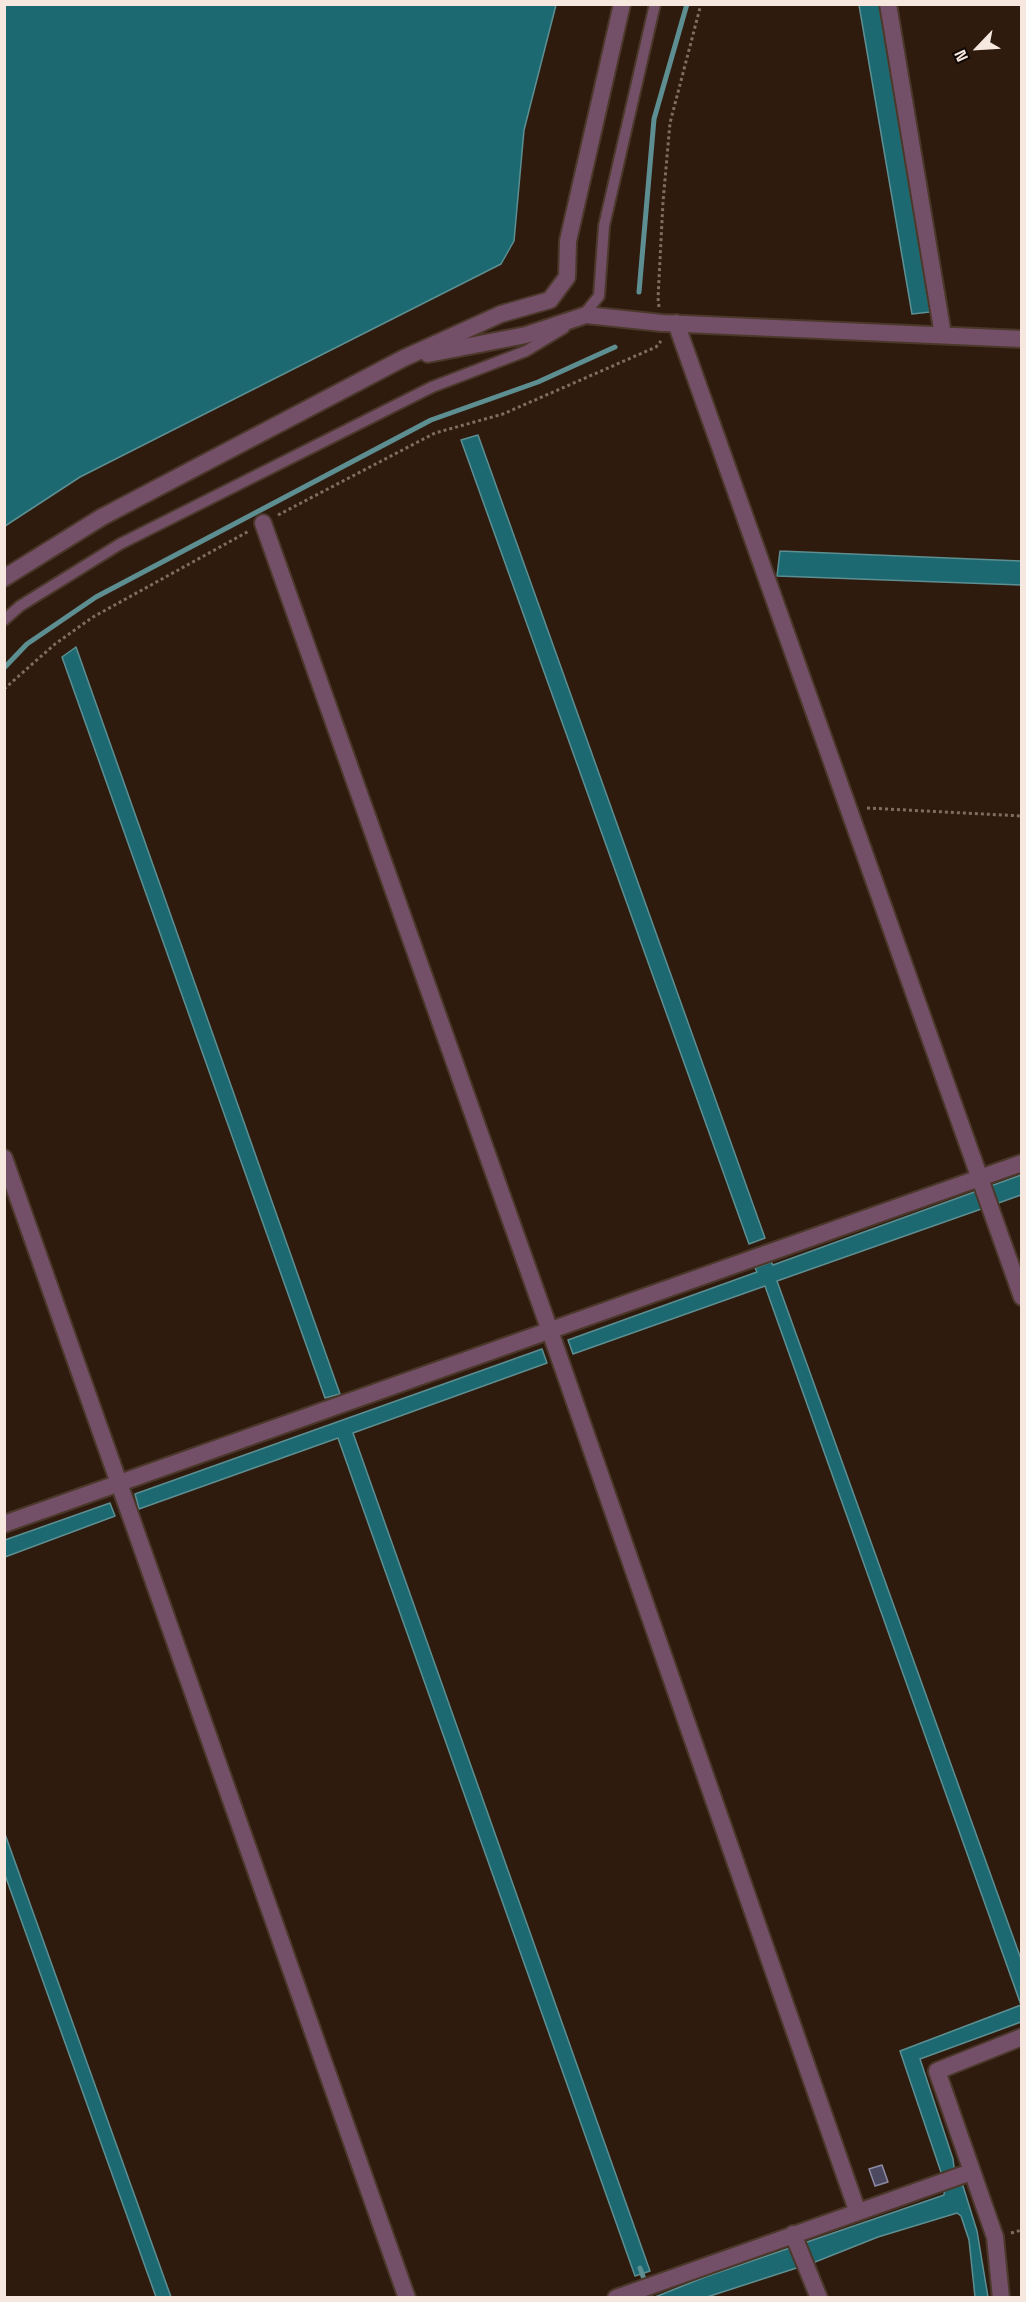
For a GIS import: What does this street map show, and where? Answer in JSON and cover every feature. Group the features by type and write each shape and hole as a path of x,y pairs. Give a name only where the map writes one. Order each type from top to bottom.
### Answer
{"street":[{"path":"4,578 102,517 404,358 501,314 550,300 567,277 568,241 622,4"},
{"path":"888,4 943,335"},
{"path":"404,358 526,335 586,315 669,323 1022,339"},
{"path":"669,323 847,806 1022,1298"},
{"path":"262,523 550,1331 857,2210"},
{"path":"4,1158 407,2298"},
{"path":"4,1524 1022,1163"},
{"path":"1001,2298 994,2237 966,2173 938,2071 1022,2037"},
{"path":"616,2298 857,2210 966,2173"},
{"path":"793,2234 819,2298"}],"lane":[{"path":"4,620 20,606 120,544 432,387 526,351 586,315 600,296 604,226 655,4"}],"path":[{"path":"4,689 55,644 93,617 262,523 435,433 502,414 656,347 669,323 658,298 670,123 701,4"},
{"path":"847,806 1022,816"}],"water":[{"path":"5,4 556,5 524,130 514,241 501,264 80,477 5,526"},
{"path":"859,5 879,5 930,312 912,314"},
{"path":"478,435 765,1238 749,1244 461,440"},
{"path":"780,551 1021,561 1021,585 777,576"},
{"path":"76,647 340,1394 325,1398 62,657"},
{"path":"1021,1175 1021,1195 777,1281 1021,1959 1021,2005 765,1286 573,1354 568,1340 757,1272 755,1268 771,1262 773,1265"},
{"path":"542,1349 547,1363 353,1433 650,2271 635,2276 338,1438 139,1509 135,1494"},
{"path":"110,1503 115,1516 5,1557 5,1540"},
{"path":"5,1834 171,2297 156,2297 5,1875"},
{"path":"1021,2005 1021,2022 920,2059 953,2159 955,2175 963,2186 977,2231 988,2297 975,2297 969,2240 961,2216 957,2213 878,2237 815,2262 707,2297 655,2297 705,2277 944,2195 945,2184 900,2051"}],"building":[{"path":"882,2165 888,2182 875,2186 869,2169"}],"waterway":[{"path":"639,292 654,119 687,4"},
{"path":"4,668 27,644 96,597 431,420 538,382 615,347"},
{"path":"640,2268 651,2298"}]}
